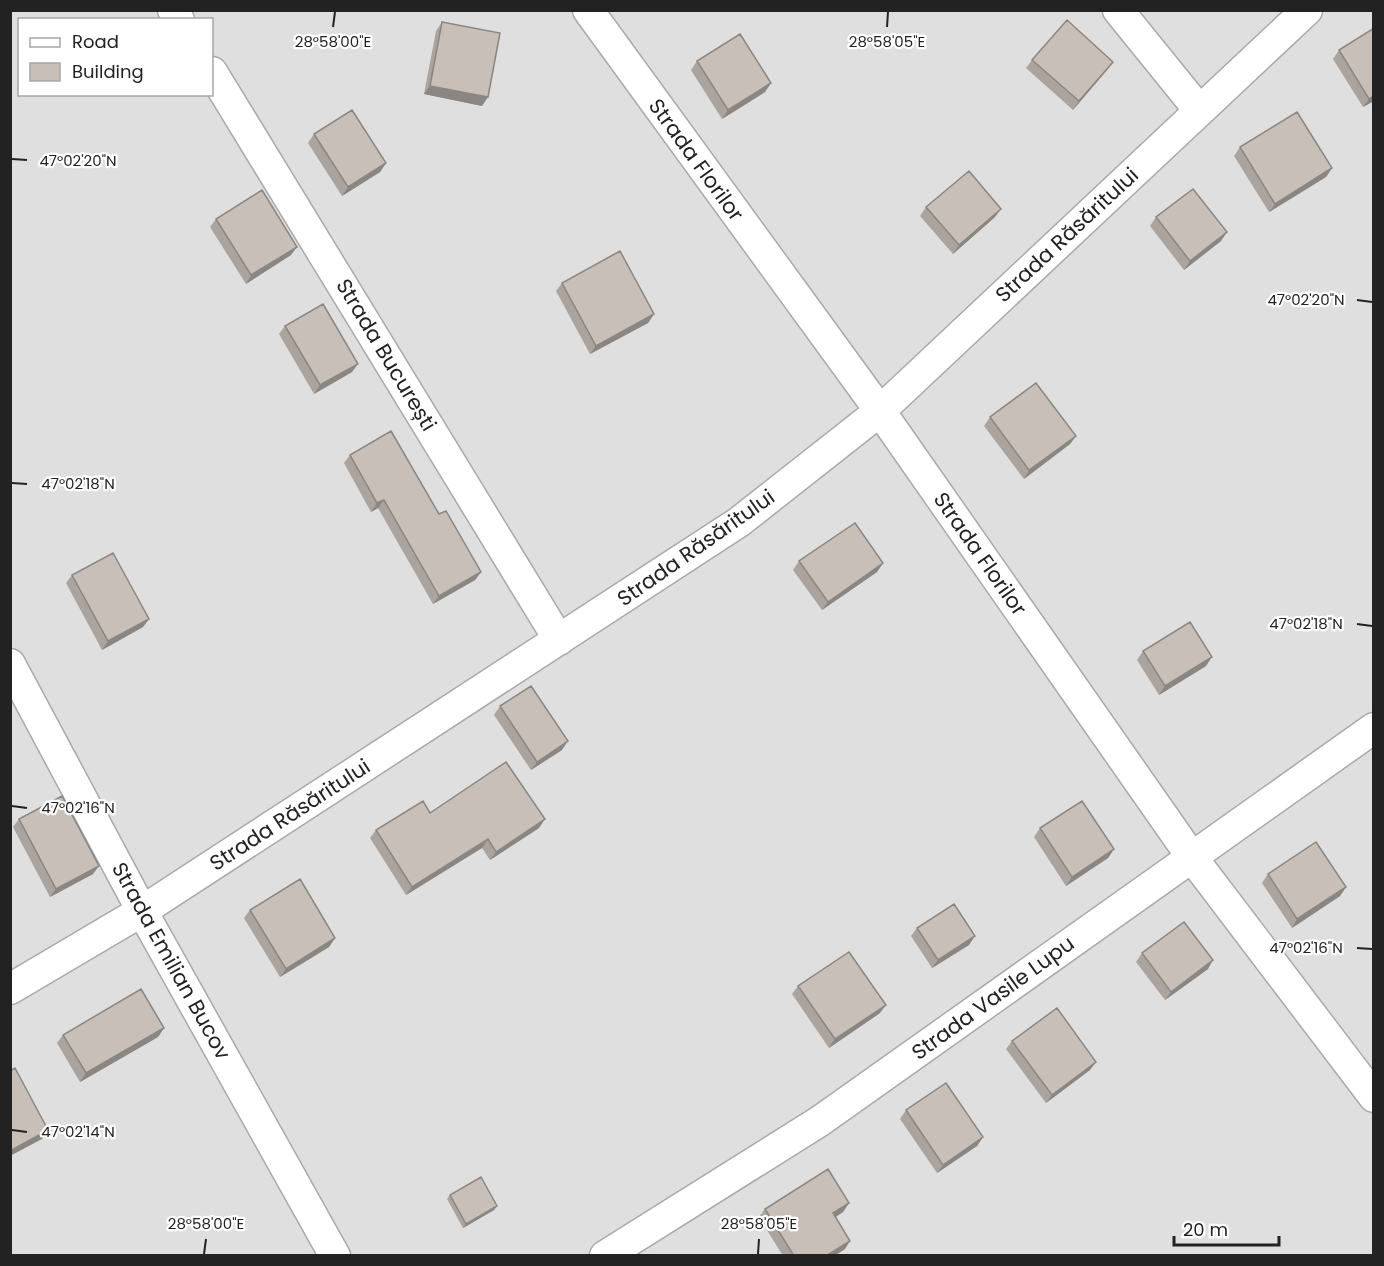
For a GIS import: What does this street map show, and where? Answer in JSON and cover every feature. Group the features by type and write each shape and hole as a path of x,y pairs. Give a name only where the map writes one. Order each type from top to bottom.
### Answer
{"street":[{"name":"Strada Florilor","path":"588,10 880,411 1191,856 1374,1097"},
{"path":"1118,10 1199,110"},
{"name":"Strada Răsăritului","path":"10,989 142,912 739,522 880,411 1307,10"},
{"name":"Strada București","path":"213,74 559,640"},
{"name":"Strada Emilian Bucov","path":"10,664 142,912 335,1256"},
{"name":"Strada Vasile Lupu","path":"605,1256 820,1121 1374,728"}],"shaded area":[{"path":"11,11 1373,11 1373,1255 11,1255"}],"building":[{"path":"1067,20 1113,62 1079,101 1032,60"},
{"path":"442,22 500,33 488,97 430,86"},
{"path":"1374,28 1374,96 1369,99 1339,50"},
{"path":"740,34 771,83 728,110 697,61"},
{"path":"352,110 386,163 348,187 314,134"},
{"path":"1297,112 1332,168 1275,204 1240,147"},
{"path":"969,171 1001,209 959,245 926,207"},
{"path":"1193,189 1227,232 1190,261 1156,217"},
{"path":"262,190 297,247 251,275 216,219"},
{"path":"620,251 654,314 596,346 562,283"},
{"path":"323,304 358,364 320,385 285,326"},
{"path":"1036,383 1076,436 1029,470 990,417"},
{"path":"391,431 439,514 446,511 481,572 439,596 384,500 377,503 350,455"},
{"path":"855,523 883,563 828,602 799,561"},
{"path":"113,553 149,619 108,641 72,575"},
{"path":"1190,622 1212,657 1165,686 1143,651"},
{"path":"531,686 568,741 537,762 500,706"},
{"path":"506,762 545,819 496,852 488,839 412,887 376,830 423,801 430,813"},
{"path":"62,796 99,866 56,889 19,819"},
{"path":"1082,801 1114,849 1072,877 1040,828"},
{"path":"1316,842 1346,887 1297,919 1268,874"},
{"path":"300,879 335,938 286,969 250,910"},
{"path":"954,904 975,936 938,960 917,928"},
{"path":"1184,922 1213,960 1171,992 1142,953"},
{"path":"849,952 886,1005 835,1039 798,986"},
{"path":"141,989 164,1028 86,1073 63,1035"},
{"path":"1057,1008 1096,1062 1052,1095 1012,1041"},
{"path":"15,1068 48,1130 10,1151 10,1071"},
{"path":"946,1083 983,1137 943,1165 906,1110"},
{"path":"828,1169 849,1203 833,1213 850,1241 826,1256 794,1256 765,1209"},
{"path":"481,1177 497,1206 466,1224 450,1195"}]}
